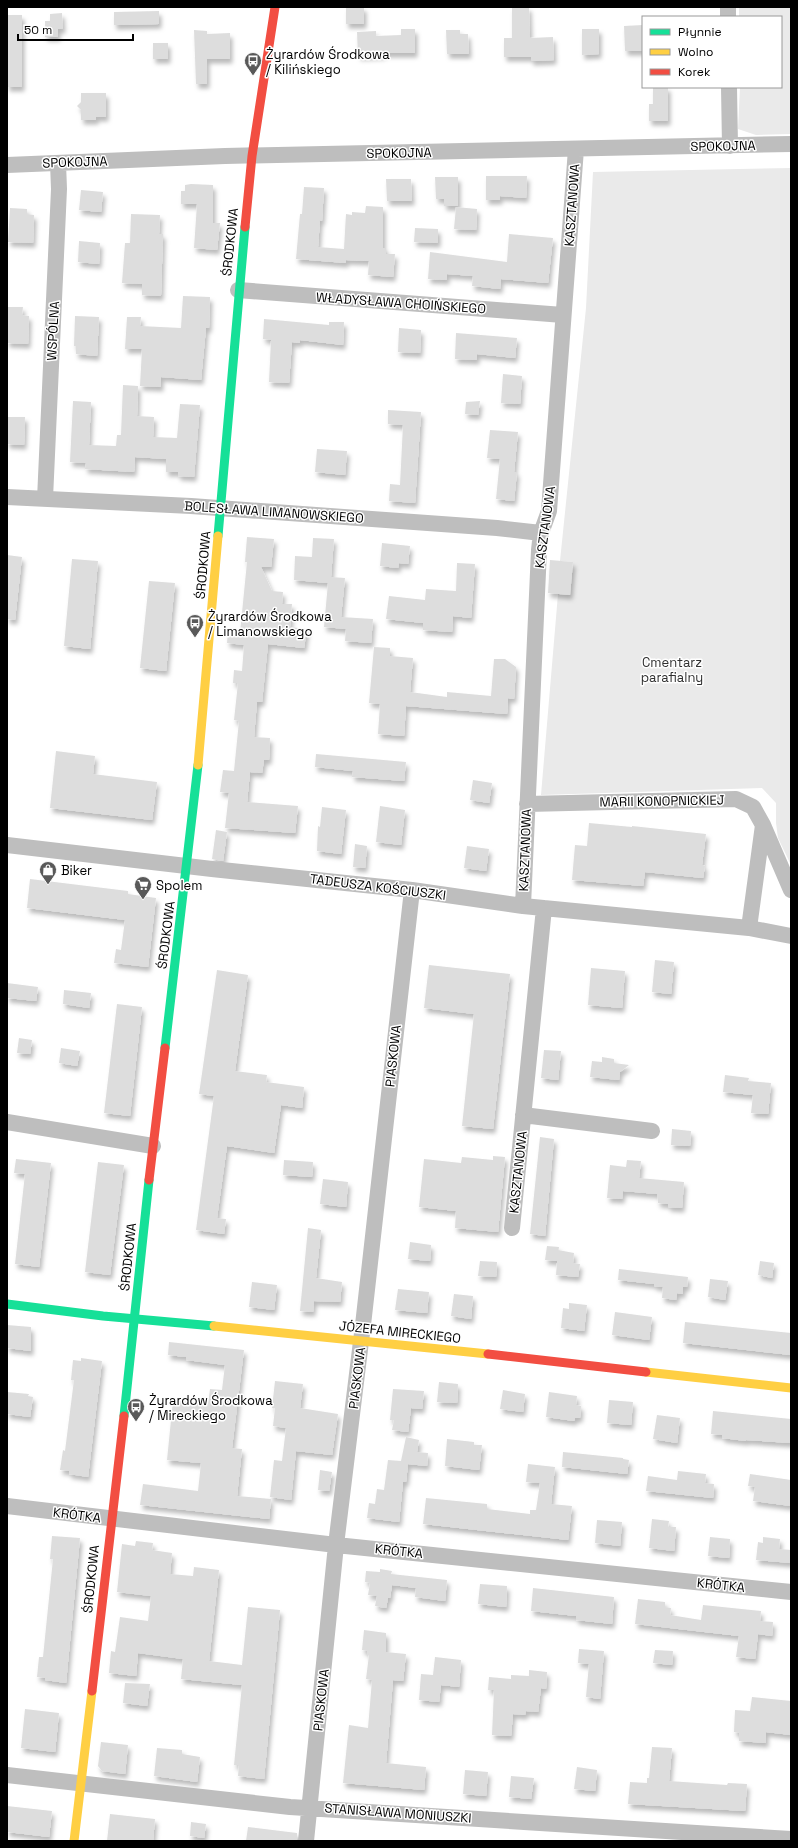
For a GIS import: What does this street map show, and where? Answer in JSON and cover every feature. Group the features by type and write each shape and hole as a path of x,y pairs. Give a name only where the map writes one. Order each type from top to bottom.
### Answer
{"street":[{"name":"ŚRODKOWA","path":"74,1841 110,1519 135,1319 153,1146 188,866 204,707 238,290 252,156 275,7"},
{"path":"729,88 730,146"},
{"name":"SPOKOJNA","path":"7,165 252,156 791,144"},
{"name":"KASZTANOWA","path":"523,906 541,533 549,511 576,149"},
{"name":"WSPÓLNA","path":"45,499 59,189 58,163"},
{"name":"WŁADYSŁAWA CHOIŃSKIEGO","path":"238,290 563,315"},
{"name":"BOLESŁAWA LIMANOWSKIEGO","path":"7,497 220,508 497,528 541,533"},
{"name":"MARII KONOPNICKIEJ","path":"527,804 736,799 753,807 763,825 791,890"},
{"path":"763,825 749,928 791,936"},
{"name":"TADEUSZA KOŚCIUSZKI","path":"7,845 412,890 523,906 749,928"},
{"name":"PIASKOWA","path":"306,1841 336,1545 361,1340 412,890"},
{"name":"KASZTANOWA","path":"512,1228 544,908"},
{"name":"KASZTANOWA","path":"523,1115 652,1131"},
{"path":"7,1122 153,1146"},
{"name":"JÓZEFA MIRECKIEGO","path":"7,1304 135,1319 361,1340 791,1388"},
{"name":"KRÓTKA","path":"7,1506 336,1545 791,1592"},
{"name":"STANISŁAWA MONIUSZKI","path":"7,1775 290,1806 791,1839"}],"green space":[{"path":"739,7 791,7 791,134 756,135 738,129 740,88 782,88 782,16 739,16"},
{"name":"Cmentarz parafialny","path":"791,168 791,865 778,838 776,803 762,788 541,795 558,594 570,595 573,562 560,561 586,308 593,172"}],"building":[{"path":"346,7 364,7 364,24 346,24"},
{"path":"512,7 529,7 530,38 553,37 554,60 531,61 531,57 504,57 504,38 512,38"},
{"path":"159,11 159,24 114,25 114,12"},
{"path":"62,13 63,29 58,29 58,37 45,37 45,21 50,21 50,14"},
{"path":"7,15 22,15 22,87 7,87"},
{"path":"642,25 642,51 625,51 624,26"},
{"path":"401,29 415,29 415,53 383,53 383,55 358,56 357,32 376,31 376,36 401,35"},
{"path":"582,29 599,29 599,54 582,55"},
{"path":"194,30 207,31 207,34 230,33 230,59 207,59 207,84 196,84"},
{"path":"446,30 460,30 460,34 468,34 469,54 447,54"},
{"path":"153,43 168,43 168,59 153,59"},
{"path":"653,88 668,88 668,121 649,121 649,104 653,104"},
{"path":"81,93 106,93 106,117 96,117 96,120 81,120 81,110 77,106 81,102"},
{"path":"486,176 527,176 526,198 500,196 500,200 486,200"},
{"path":"435,177 458,177 458,206 444,206 444,199 436,199"},
{"path":"386,179 411,179 412,201 387,201"},
{"path":"185,185 213,185 213,223 220,223 217,250 194,248 197,204 181,204 181,191 185,191"},
{"path":"304,187 324,188 322,221 320,220 318,247 344,249 346,214 352,215 352,212 365,213 366,206 383,207 383,248 386,248 386,254 395,254 393,277 368,275 369,261 346,260 346,263 296,259"},
{"path":"81,190 103,192 101,212 79,210"},
{"path":"456,207 477,209 476,230 454,229"},
{"path":"10,208 27,209 27,214 34,215 33,243 8,242"},
{"path":"131,214 160,215 159,234 163,234 161,296 142,295 142,284 122,283 125,243 130,243"},
{"path":"415,228 438,229 438,243 414,242"},
{"path":"509,234 553,238 548,283 501,279 500,289 472,286 473,276 447,274 447,280 428,279 430,252 507,262"},
{"path":"79,241 100,243 99,264 78,262"},
{"path":"183,296 210,297 209,328 206,328 201,380 161,377 161,387 140,386 142,349 125,349 127,317 141,317 140,326 181,328"},
{"path":"7,307 23,307 22,315 29,316 28,344 7,343"},
{"path":"75,316 99,317 97,356 76,354 76,346 74,346"},
{"path":"264,319 329,325 329,322 344,322 343,345 300,340 300,343 292,342 289,383 269,382 271,340 263,339"},
{"path":"399,328 421,330 420,353 398,352"},
{"path":"456,333 517,338 515,358 477,354 477,360 455,359"},
{"path":"503,374 522,376 520,404 501,403"},
{"path":"123,385 138,386 137,416 154,417 153,437 177,438 180,404 200,405 194,477 178,476 178,472 166,472 166,459 135,457 134,472 85,469 86,463 70,462 73,401 91,402 89,445 116,446 117,435 121,435"},
{"path":"480,401 478,415 465,414 466,402"},
{"path":"388,410 421,412 415,503 389,501 390,484 400,485 403,425 388,424"},
{"path":"7,417 25,417 24,445 7,444"},
{"path":"490,430 518,432 514,472 517,472 514,501 496,499 500,459 487,458"},
{"path":"317,449 347,451 345,475 315,472"},
{"path":"247,537 274,539 271,567 261,567 272,591 283,592 282,604 292,604 290,627 307,629 304,648 268,644 262,702 257,702 254,737 270,738 269,760 264,760 262,773 250,772 247,802 298,806 295,833 225,828 229,793 220,792 223,770 234,771 239,721 234,720 238,683 233,683 234,670 242,671 244,645 227,643 228,631 240,633 247,562 245,562"},
{"path":"313,538 334,539 331,577 345,578 341,617 373,619 371,643 345,641 346,629 324,627 328,583 294,580 295,556 312,557"},
{"path":"382,543 410,546 408,564 399,563 398,568 380,566"},
{"path":"7,555 22,557 15,620 7,619"},
{"path":"72,559 98,561 90,649 64,646"},
{"path":"550,560 573,562 570,595 548,593"},
{"path":"457,563 475,564 471,618 453,616 452,632 423,630 423,623 386,619 389,596 425,600 426,589 456,591"},
{"path":"149,581 175,583 166,671 140,668"},
{"path":"374,647 390,648 390,656 413,658 410,692 447,697 447,692 491,696 494,659 505,659 516,667 514,699 508,698 507,714 406,706 404,736 378,734 380,704 369,703"},
{"path":"56,751 95,756 93,774 157,782 152,820 50,808"},
{"path":"316,754 406,762 404,781 352,777 353,771 315,767"},
{"path":"473,780 492,783 489,803 470,800"},
{"path":"380,806 405,810 401,845 376,842"},
{"path":"322,807 346,810 341,854 317,851 318,826 320,827"},
{"path":"589,823 706,834 702,865 705,866 703,878 645,872 643,886 572,880 575,845 587,846"},
{"path":"216,830 227,832 223,861 212,859"},
{"path":"355,844 367,846 365,868 353,867"},
{"path":"467,846 489,849 486,871 464,868"},
{"path":"30,879 128,891 128,894 156,898 148,967 114,963 116,949 121,950 125,920 27,908"},
{"path":"655,960 674,962 671,994 652,992"},
{"path":"429,965 510,974 493,1129 462,1126 474,1014 424,1008"},
{"path":"591,968 625,971 622,1008 588,1005"},
{"path":"217,970 248,975 235,1071 267,1075 266,1082 304,1087 302,1108 281,1105 274,1153 227,1146 217,1218 226,1219 224,1234 196,1230 214,1096 199,1094"},
{"path":"7,983 38,987 36,1001 7,998"},
{"path":"64,990 91,993 89,1008 63,1004"},
{"path":"117,1004 142,1007 130,1116 104,1113"},
{"path":"19,1038 32,1040 30,1054 17,1053"},
{"path":"61,1048 80,1051 77,1066 59,1063"},
{"path":"544,1050 561,1051 558,1080 541,1078"},
{"path":"602,1057 614,1059 614,1063 629,1065 620,1072 619,1080 590,1077 592,1061 602,1062"},
{"path":"725,1075 749,1078 748,1081 771,1083 768,1114 751,1113 753,1095 723,1092"},
{"path":"672,1129 691,1131 690,1146 671,1145"},
{"path":"540,1137 554,1139 545,1236 530,1234"},
{"path":"493,1156 505,1157 498,1232 455,1228 456,1211 419,1207 424,1159 461,1163 462,1157 493,1160"},
{"path":"16,1159 51,1163 39,1267 15,1264 25,1174 14,1173"},
{"path":"284,1160 313,1162 312,1177 283,1175"},
{"path":"627,1160 641,1161 639,1178 684,1182 682,1208 668,1207 668,1204 658,1203 657,1194 623,1191 622,1199 607,1198 610,1165 626,1167"},
{"path":"98,1162 124,1165 110,1275 85,1272"},
{"path":"323,1179 348,1182 346,1207 320,1204"},
{"path":"308,1228 321,1230 316,1278 342,1282 340,1302 314,1301 313,1312 300,1311"},
{"path":"410,1242 431,1245 430,1261 408,1259"},
{"path":"547,1246 559,1247 557,1261 545,1260"},
{"path":"558,1250 574,1253 573,1263 580,1264 578,1277 556,1275"},
{"path":"480,1261 497,1262 496,1277 478,1276"},
{"path":"760,1261 774,1263 772,1278 758,1275"},
{"path":"619,1269 688,1277 687,1287 683,1287 683,1294 677,1293 676,1300 662,1298 663,1287 654,1286 654,1284 618,1280"},
{"path":"710,1279 728,1281 725,1300 708,1297"},
{"path":"252,1282 277,1285 274,1310 249,1307"},
{"path":"398,1289 429,1292 427,1313 395,1310"},
{"path":"454,1294 473,1296 471,1319 451,1316"},
{"path":"569,1303 587,1305 584,1331 561,1328 563,1308 569,1309"},
{"path":"615,1312 652,1317 649,1340 612,1335"},
{"path":"685,1322 791,1333 791,1355 683,1343"},
{"path":"7,1325 31,1327 31,1351 7,1348"},
{"path":"169,1342 244,1350 232,1448 242,1449 237,1496 271,1499 269,1519 140,1505 143,1484 198,1491 201,1463 167,1460 173,1400 208,1404 210,1389 222,1390 225,1365 186,1360 186,1357 168,1355"},
{"path":"81,1358 102,1361 88,1477 69,1474 69,1471 60,1470 63,1450 65,1451 74,1380 71,1380 73,1360 81,1361"},
{"path":"275,1381 303,1384 300,1408 338,1414 332,1455 296,1451 291,1500 270,1497 274,1460 282,1461 286,1428 273,1426 275,1408 272,1408"},
{"path":"439,1382 458,1384 457,1403 437,1402"},
{"path":"393,1389 424,1391 422,1409 411,1408 408,1432 392,1430 394,1420 390,1420"},
{"path":"503,1390 525,1394 523,1412 500,1409"},
{"path":"7,1392 29,1394 28,1396 33,1397 30,1417 7,1414"},
{"path":"549,1392 577,1396 576,1405 581,1406 580,1418 575,1418 574,1421 546,1417"},
{"path":"609,1400 633,1402 631,1425 607,1423"},
{"path":"713,1411 791,1419 791,1443 746,1441 722,1438 722,1435 711,1434"},
{"path":"657,1415 680,1418 677,1443 653,1439"},
{"path":"406,1437 419,1440 417,1452 428,1453 427,1466 408,1464 406,1482 403,1482 399,1522 367,1518 369,1503 375,1504 377,1489 384,1490 388,1460 401,1461"},
{"path":"447,1439 474,1442 474,1445 482,1445 479,1470 445,1466"},
{"path":"563,1452 623,1458 629,1460 627,1474 562,1467"},
{"path":"528,1464 555,1467 551,1504 572,1506 568,1540 423,1524 426,1498 487,1504 487,1509 530,1514 530,1510 536,1510 540,1483 526,1482"},
{"path":"320,1470 332,1472 329,1491 318,1490"},
{"path":"678,1471 706,1474 705,1483 714,1484 713,1498 646,1491 648,1476 677,1480"},
{"path":"750,1474 791,1480 791,1506 753,1501 755,1487 748,1486"},
{"path":"652,1519 669,1521 668,1527 676,1527 674,1551 649,1548"},
{"path":"597,1520 622,1522 620,1546 595,1543"},
{"path":"52,1536 80,1538 66,1683 45,1680 45,1678 37,1677 39,1657 43,1657 53,1559 50,1559"},
{"path":"710,1537 730,1539 729,1558 708,1556"},
{"path":"763,1537 780,1539 779,1549 791,1550 791,1563 756,1560 758,1542 763,1543"},
{"path":"136,1541 153,1543 152,1550 172,1553 170,1574 193,1576 194,1567 219,1570 209,1661 242,1665 248,1607 280,1610 264,1779 238,1776 239,1765 234,1765 242,1685 181,1679 183,1659 138,1653 136,1676 109,1673 111,1651 115,1652 120,1617 148,1621 151,1596 117,1592 122,1544 135,1546"},
{"path":"380,1569 392,1571 391,1574 447,1580 445,1601 415,1597 416,1588 392,1585 390,1598 388,1598 386,1608 375,1606 377,1596 368,1595 370,1583 365,1582 366,1571 380,1572"},
{"path":"480,1584 507,1586 506,1607 478,1604"},
{"path":"533,1588 614,1597 612,1624 576,1620 576,1616 531,1611"},
{"path":"638,1599 665,1602 665,1607 671,1608 670,1615 701,1620 703,1605 761,1611 760,1621 773,1622 772,1636 758,1634 755,1659 736,1657 739,1636 635,1624"},
{"path":"364,1630 386,1633 386,1652 406,1654 403,1681 393,1680 386,1763 426,1767 424,1790 343,1783 349,1725 368,1728 372,1680 366,1679 369,1655 367,1655 367,1651 362,1650"},
{"path":"579,1649 604,1651 600,1699 586,1697 589,1664 578,1663"},
{"path":"655,1650 673,1651 672,1665 653,1663"},
{"path":"435,1657 461,1660 459,1687 441,1685 439,1702 419,1700 421,1674 433,1675"},
{"path":"529,1670 547,1672 546,1689 541,1688 538,1712 526,1711 525,1715 513,1714 511,1736 492,1735 494,1690 488,1690 489,1677 511,1679 511,1675 529,1676"},
{"path":"125,1683 150,1684 147,1706 123,1703"},
{"path":"752,1697 791,1701 791,1735 766,1732 766,1743 739,1741 739,1733 734,1732 735,1710 750,1711"},
{"path":"25,1709 59,1713 55,1752 21,1748"},
{"path":"101,1742 128,1745 125,1774 102,1771 98,1766"},
{"path":"652,1747 672,1748 669,1781 727,1785 728,1783 747,1784 745,1811 628,1804 630,1782 647,1783 647,1778 649,1778"},
{"path":"157,1748 182,1750 182,1754 200,1757 197,1782 154,1776"},
{"path":"577,1767 597,1770 595,1791 574,1789"},
{"path":"465,1770 488,1772 486,1796 463,1794"},
{"path":"511,1776 534,1778 531,1799 509,1797"},
{"path":"7,1806 52,1811 49,1837 7,1832"},
{"path":"110,1814 155,1819 153,1841 107,1841"},
{"path":"191,1822 206,1824 204,1838 190,1836"},
{"path":"248,1827 297,1833 297,1841 246,1841"}],"traffic: fast":[{"path":"218,536 245,227"},
{"path":"165,1048 198,765"},
{"path":"124,1416 149,1180"},
{"path":"7,1304 103,1316 214,1326"}],"traffic: slow":[{"path":"198,765 218,536"},
{"path":"214,1326 488,1354"},
{"path":"646,1372 791,1388"},
{"path":"74,1841 92,1691"}],"traffic: jam":[{"path":"245,227 252,156 275,7"},
{"path":"149,1180 165,1048"},
{"path":"488,1354 646,1372"},
{"path":"92,1691 124,1416"}],"place":[{"name":"Żyrardów Środkowa / Kilińskiego","path":"253,76"},
{"name":"Żyrardów Środkowa / Limanowskiego","path":"195,638"},
{"name":"Biker","path":"48,885"},
{"name":"Spolem","path":"143,900"},
{"name":"Żyrardów Środkowa / Mireckiego","path":"136,1422"}]}
